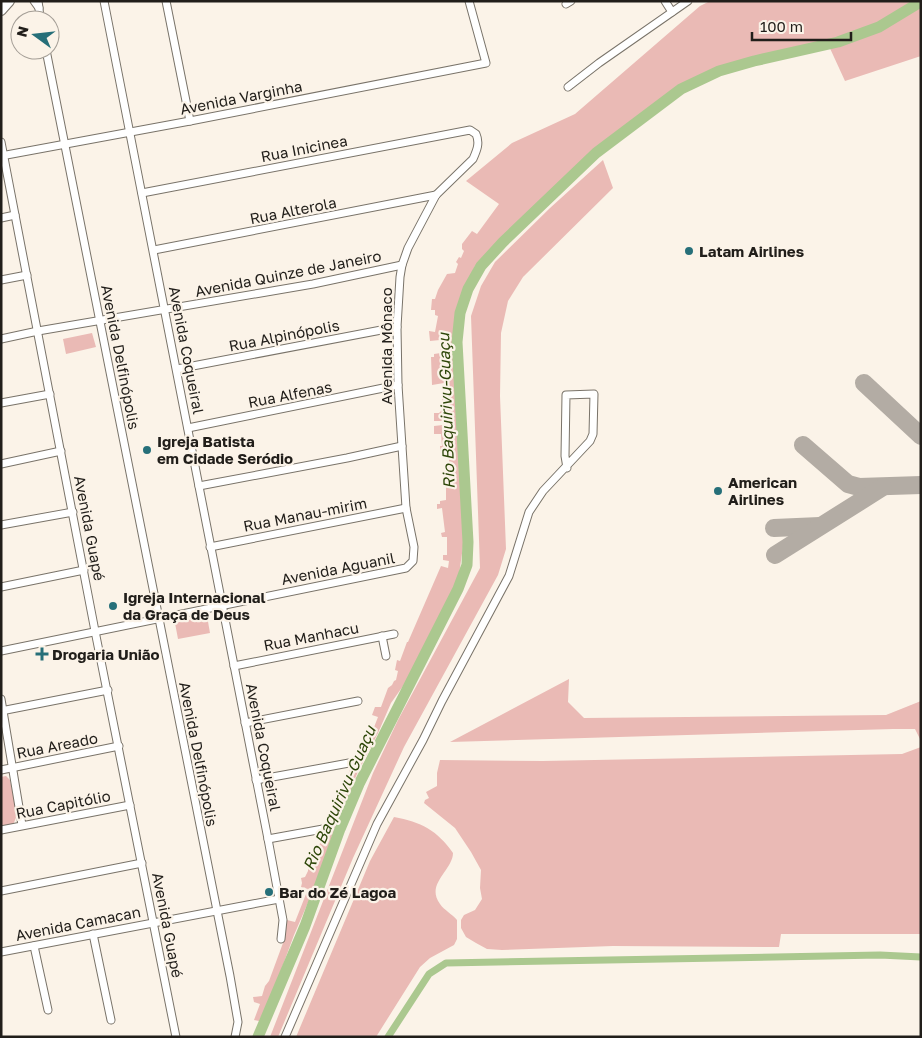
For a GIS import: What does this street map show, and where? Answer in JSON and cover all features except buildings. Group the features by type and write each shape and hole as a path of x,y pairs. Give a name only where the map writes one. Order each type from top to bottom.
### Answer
{"main road":[{"path":"1,10 9,1"}],"street":[{"path":"34,1 39,5"},
{"name":"Avenida Coqueiral","path":"104,1 268,838 283,920 281,939"},
{"path":"166,1 190,121"},
{"name":"Avenida Varginha","path":"3,156 486,63 470,1"},
{"path":"665,1 672,12"},
{"path":"568,87 688,1"},
{"name":"Avenida Delfinópolis","path":"48,60 217,910 238,1022 235,1037"},
{"name":"Rua Inicinea","path":"142,193 470,130"},
{"name":"Avenida Mônaco","path":"413,560 414,547 406,508 398,385 397,327 402,265 418,227 436,195 473,159 479,145 476,134 470,130"},
{"name":"Avenida Guapé","path":"1,142 95,631 176,1037"},
{"name":"Rua Alterola","path":"154,250 436,195"},
{"path":"1,218 15,215"},
{"name":"Avenida Quinze de Janeiro","path":"1,339 313,284 402,265"},
{"path":"1,280 27,275"},
{"name":"Rua Alpinópolis","path":"176,369 397,327"},
{"name":"Rua Alfenas","path":"188,428 398,385"},
{"path":"1,403 50,394"},
{"path":"285,1037 377,824 508,576 529,512 543,491 567,468 590,441 594,394 566,395 565,456 567,468"},
{"path":"199,486 402,446"},
{"path":"1,464 61,451"},
{"name":"Rua Manau-mirim","path":"210,547 406,508"},
{"path":"1,525 73,512"},
{"name":"Avenida Aguanil","path":"1,651 406,568 413,560"},
{"path":"1,587 84,570"},
{"name":"Rua Manhacu","path":"234,666 394,634"},
{"path":"382,636 386,656"},
{"path":"2,711 108,690"},
{"path":"1,699 22,825"},
{"path":"245,723 358,701"},
{"name":"Rua Areado","path":"1,770 119,746"},
{"path":"256,780 349,763"},
{"name":"Rua Capitólio","path":"1,830 130,805"},
{"path":"268,838 322,828"},
{"path":"1,891 142,863"},
{"name":"Avenida Camacan","path":"1,952 279,899"},
{"path":"93,934 111,1020"},
{"path":"34,946 48,1010"}],"shaded area":[{"path":"710,1 921,1 921,56 845,81 828,44 719,71 646,109 495,250 492,248 475,266 464,289 453,342 460,477 464,508 464,539 458,582 437,626 403,686 391,703 357,774 338,818 316,884 294,935 270,1000 259,1021 254,1020 260,1004 254,1002 253,997 262,996 283,943 283,933 287,920 295,922 308,889 301,887 301,878 305,877 308,871 308,863 313,863 320,843 326,841 329,829 332,826 328,824 330,819 333,820 347,782 350,783 351,776 348,775 353,761 356,761 362,746 365,747 378,717 372,715 375,707 381,707 388,688 396,680 398,671 395,670 397,660 400,661 441,566 448,568 449,561 443,560 443,555 447,555 447,537 442,537 441,533 445,532 442,508 437,509 437,504 440,504 440,501 446,500 446,485 444,484 443,476 452,475 449,455 441,455 441,434 434,434 434,426 443,425 443,421 434,421 434,413 439,413 442,410 442,399 446,399 444,383 432,385 431,357 434,357 434,354 441,353 440,340 430,341 429,331 435,332 438,316 435,315 435,310 431,310 432,299 435,299 447,274 455,273 458,264 456,262 459,257 461,258 464,251 462,244 472,231 477,234 499,204 466,181 512,143 575,114 700,6"},
{"path":"603,160 613,188 523,277 508,301 501,333 500,396 506,549 498,575 404,747 353,858 278,1037 270,1037 373,773 398,720 480,568 471,316 481,286 495,262"},
{"path":"92,333 96,347 66,354 63,339"},
{"path":"207,616 210,633 178,639 175,623"},
{"path":"569,679 568,702 584,718 886,715 921,701 921,741 915,729 893,729 450,742"},
{"path":"921,747 921,934 781,934 779,947 613,946 487,949 466,937 461,928 461,920 464,915 475,910 482,899 480,888 481,870 455,828 424,803 429,798 426,792 437,786 440,760 543,761 902,754"},
{"path":"6,776 10,780 17,815 13,825 1,828 1,777"},
{"path":"394,817 428,828 441,838 453,853 452,859 438,884 436,897 440,904 457,920 457,939 454,945 430,958 420,967 376,1037 296,1037 370,861"}],"waterway":[{"name":"Rio Baquirivu-Guaçu","path":"258,1037 305,926 340,829 359,784 458,589 467,565 468,542 457,342 460,313 468,289 481,266 503,242 596,153 681,89 719,71 838,42 879,27 919,1"},
{"name":"Rio Baquirivu-Guaçu","path":"917,4 921,3"},
{"path":"388,1037 429,974 446,963 880,955 921,957"}],"taxiway":[{"path":"864,383 921,436"},
{"path":"803,445 848,484 859,487 921,485"},
{"path":"775,555 883,487"},
{"path":"774,528 820,526"}],"place":[{"name":"Latam Airlines","path":"689,251"},
{"name":"Igreja Batista em Cidade Seródio","path":"147,450"},
{"name":"American Airlines","path":"718,491"},
{"name":"Igreja Internacional da Graça de Deus","path":"113,606"},
{"name":"Drogaria União","path":"42,654"},
{"name":"Bar do Zé Lagoa","path":"269,892"}]}
